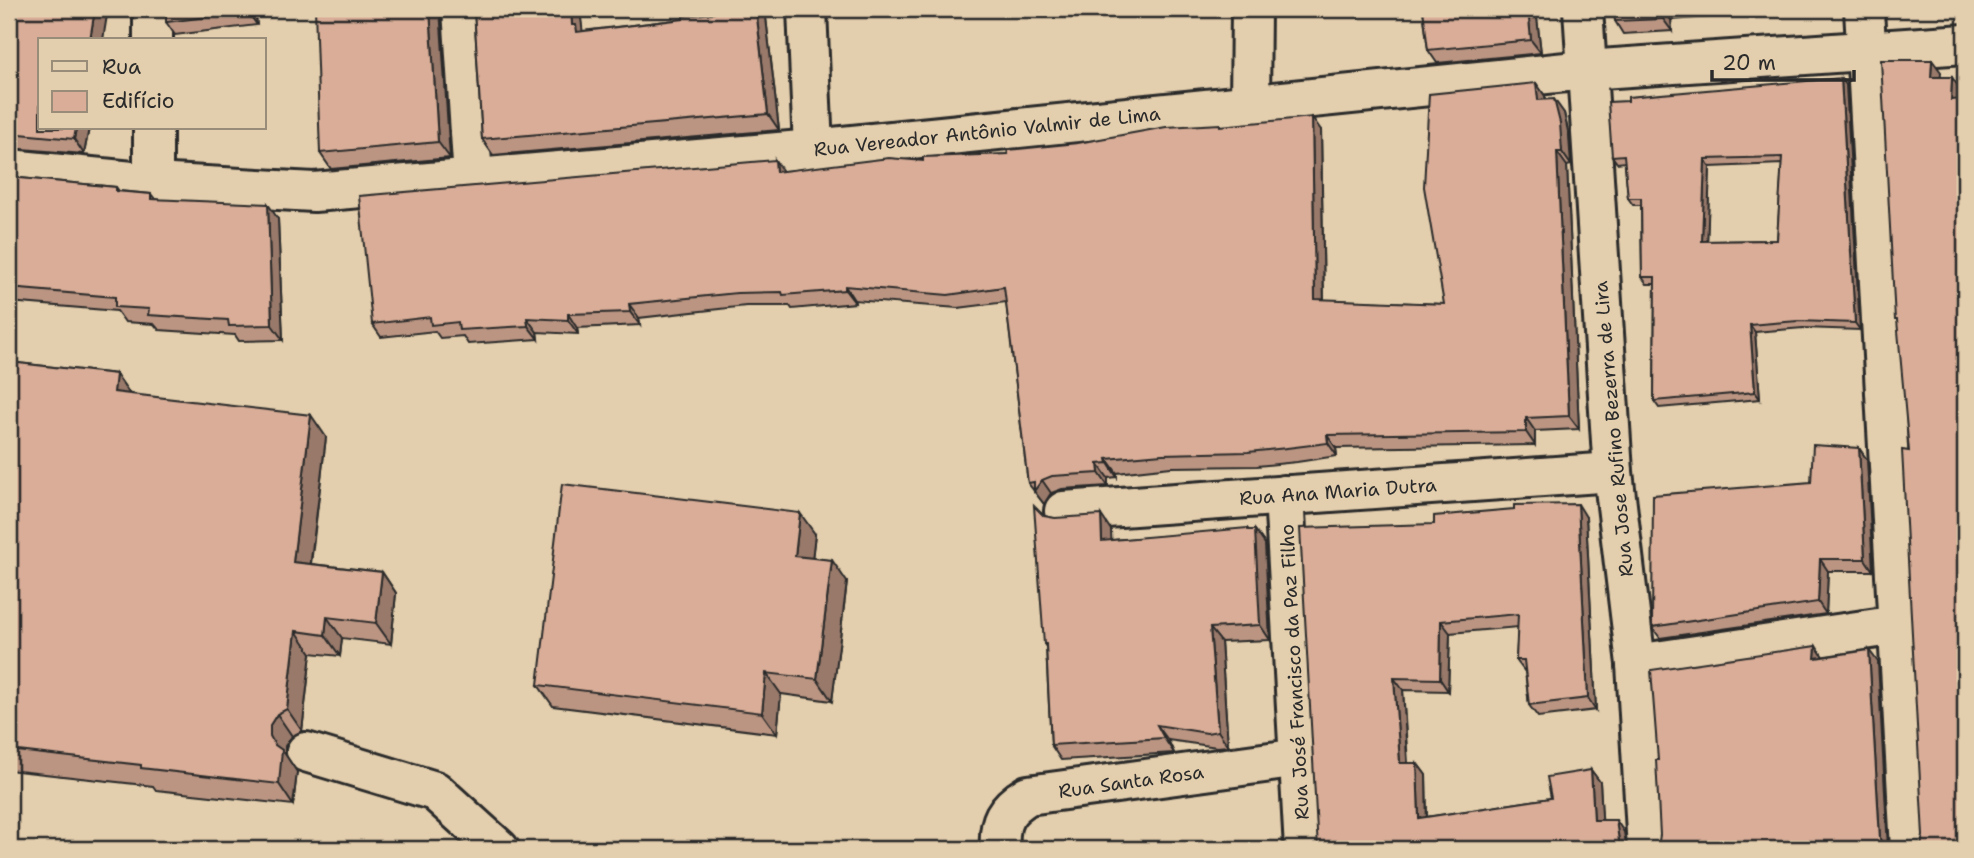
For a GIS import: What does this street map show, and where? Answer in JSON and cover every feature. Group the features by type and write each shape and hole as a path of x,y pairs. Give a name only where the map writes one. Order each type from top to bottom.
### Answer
{"street":[{"path":"153,9 153,38"},
{"path":"462,9 473,179"},
{"path":"807,9 813,149"},
{"path":"1250,104 1251,9"},
{"name":"Rua Jose Rufino Bezerra de Lira","path":"1583,9 1613,472 1636,664 1647,849"},
{"path":"1864,9 1910,849"},
{"name":"Rua Vereador Antônio Valmir de Lima","path":"9,169 153,183 314,192 813,149 1586,70 1965,44"},
{"path":"153,130 153,183"},
{"name":"Rua Ana Maria Dutra","path":"1064,511 1613,472"},
{"name":"Rua José Francisco da Paz Filho","path":"1284,495 1304,849"},
{"path":"1636,664 1898,625"},
{"path":"306,752 435,791 499,849"},
{"name":"Rua Santa Rosa","path":"1000,849 1003,819 1012,805 1028,795 1300,758"}],"building":[{"path":"9,9 95,9 90,38 38,38 38,130 76,130 74,139 9,133"},
{"path":"166,9 247,9 248,12 166,22"},
{"path":"315,9 430,9 438,142 320,153"},
{"path":"474,9 571,9 572,25 576,25 577,32 683,19 683,16 714,13 714,9 756,9 768,114 482,139"},
{"path":"1423,9 1528,9 1531,40 1428,50"},
{"path":"1614,9 1663,9 1663,19 1615,21"},
{"path":"1881,60 1932,60 1931,77 1952,77 1951,100 1965,99 1965,849 1918,849 1923,836 1902,450 1909,451 1895,320"},
{"path":"1841,78 1855,323 1798,321 1750,325 1755,392 1654,401 1655,277 1642,277 1641,198 1628,198 1624,155 1612,156 1608,102 1628,101 1628,97","holes":["1782,157 1777,240 1702,241 1705,159"]},
{"path":"1536,83 1538,100 1554,99 1560,123 1562,152 1557,152 1569,416 1526,418 1526,432 1327,435 1328,443 1287,448 1107,459 1108,463 1098,464 1099,473 1052,476 1042,480 1034,491 1034,482 1028,483 1004,287 948,295 845,286 845,290 783,295 782,292 737,293 629,304 630,312 568,314 568,320 527,318 528,326 459,330 458,322 431,325 430,317 372,324 359,196 775,160 776,172 889,158 923,161 923,157 1008,154 1007,150 1078,143 1166,127 1220,126 1312,117 1315,299 1444,304 1424,187 1429,94"},
{"path":"9,177 116,187 116,191 151,194 151,199 268,204 272,325 229,326 228,320 148,315 149,309 115,307 115,297 9,288"},
{"path":"9,362 116,374 114,392 311,415 293,562 382,572 376,623 327,617 325,635 296,631 287,709 277,714 270,725 270,736 282,750 279,784 9,750"},
{"path":"1813,445 1859,448 1865,559 1820,559 1818,602 1652,627 1653,495 1811,482"},
{"path":"562,484 800,513 795,556 832,560 817,679 766,673 762,713 538,685"},
{"path":"1578,504 1588,698 1529,705 1524,660 1516,660 1518,614 1441,621 1440,679 1394,678 1400,763 1417,763 1419,818 1551,798 1547,777 1591,770 1594,820 1616,820 1621,849 1318,849 1300,528 1434,524 1434,516 1514,509 1514,505"},
{"path":"1034,506 1044,516 1055,518 1101,515 1102,541 1247,528 1255,530 1260,625 1210,628 1218,731 1207,733 1157,725 1164,738 1051,745 1046,644"},
{"path":"1816,646 1815,658 1869,650 1880,839 1884,849 1656,849 1660,835 1658,760 1651,670"}]}
